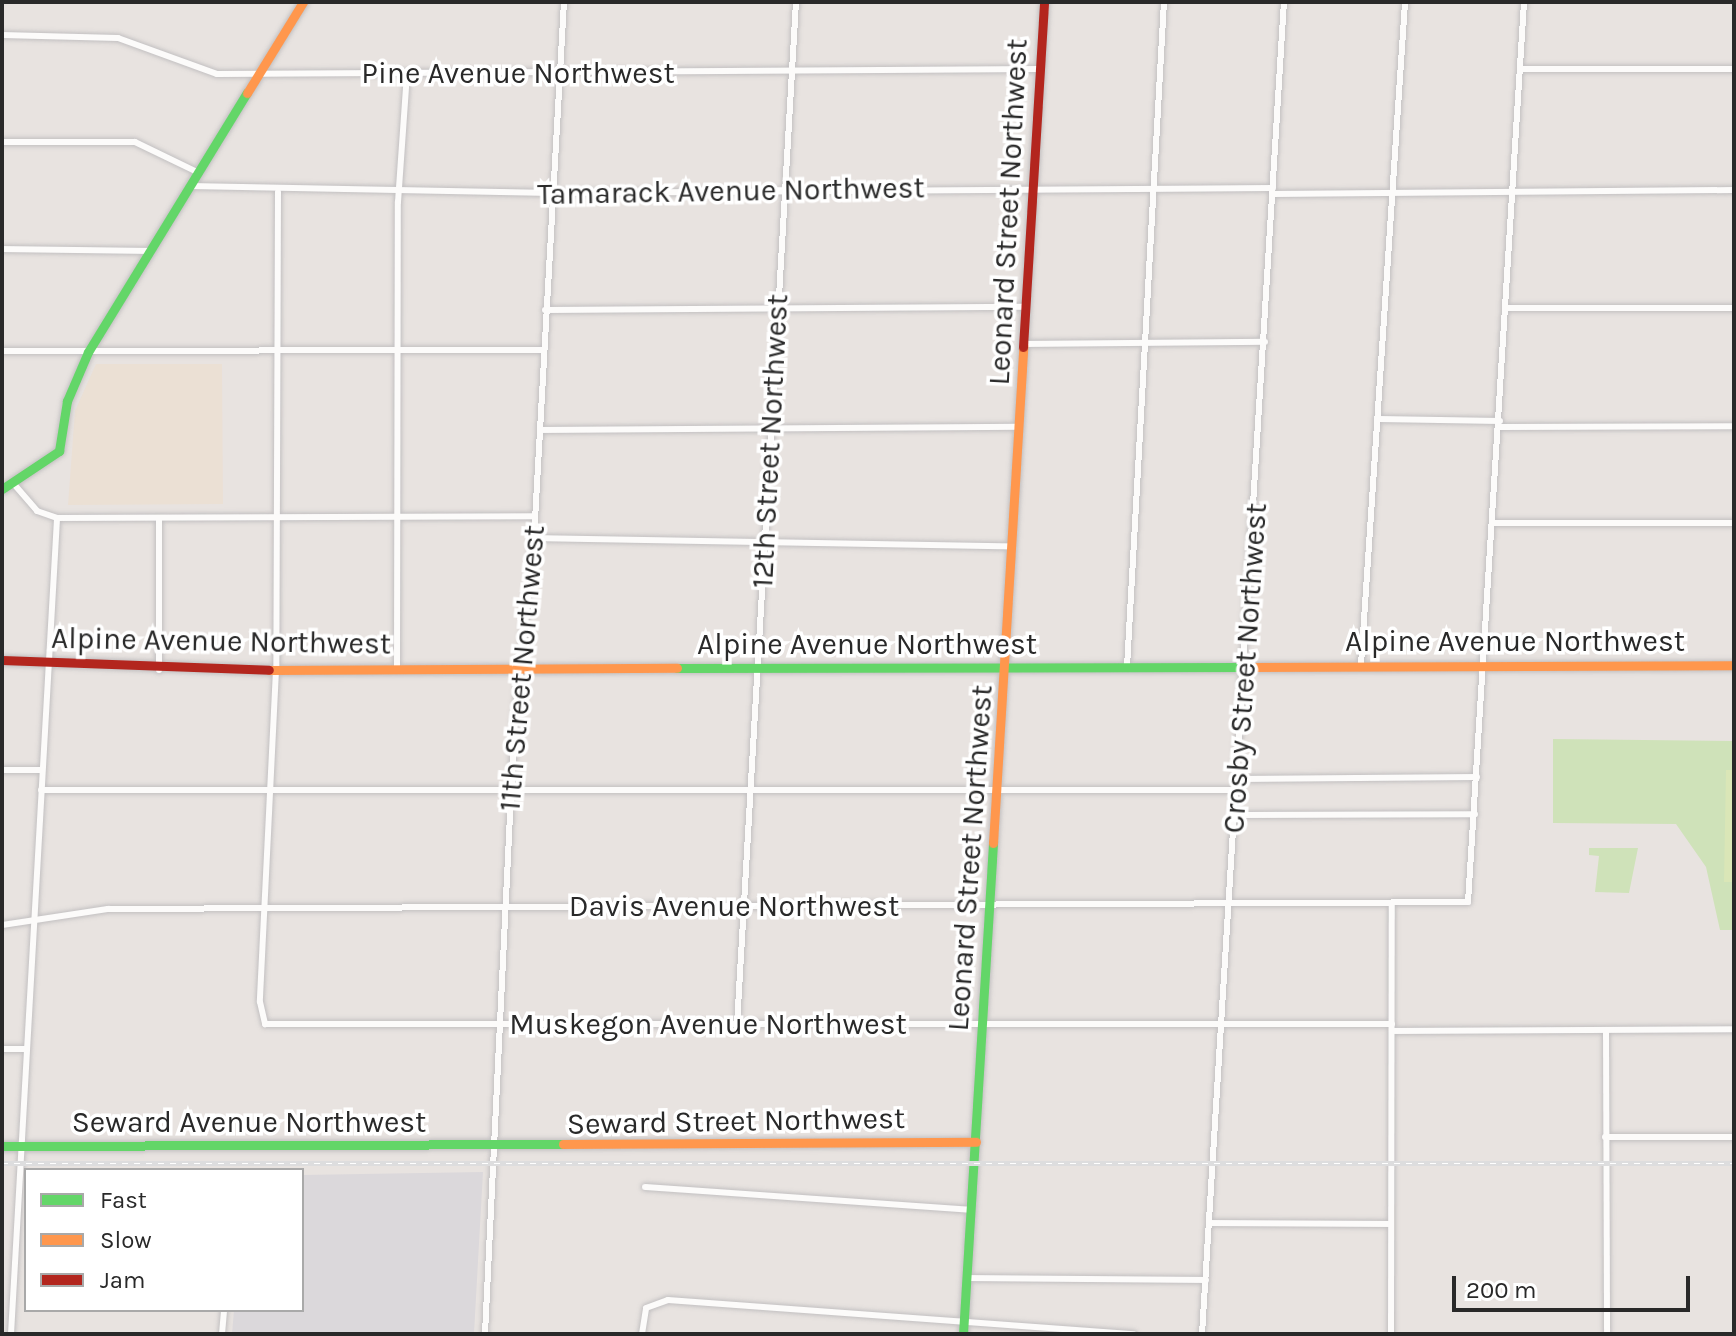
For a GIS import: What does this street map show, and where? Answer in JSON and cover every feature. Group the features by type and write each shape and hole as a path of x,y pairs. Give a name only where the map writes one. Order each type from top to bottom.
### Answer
{"main road":[{"path":"2,489 59,451 67,401 88,352 303,2"},
{"name":"Leonard Street Northwest","path":"963,1329 999,786 1044,2"},
{"name":"Alpine Avenue Northwest","path":"2,660 159,670 1734,665"},
{"name":"Seward Street Northwest","path":"496,1147 976,1142"},
{"name":"Seward Avenue Northwest","path":"2,1146 496,1147"}],"street":[{"name":"11th Street Northwest","path":"485,1334 511,787 519,669 534,538 564,2"},
{"name":"12th Street Northwest","path":"737,1025 796,2"},
{"path":"1127,667 1164,2"},
{"name":"Crosby Street Northwest","path":"1202,1334 1238,790 1284,2"},
{"path":"1361,665 1405,2"},
{"path":"1236,815 1475,814 1524,2"},
{"name":"Pine Avenue Northwest","path":"2,35 118,38 200,72 259,74 1041,69"},
{"path":"1520,69 1734,69"},
{"path":"397,669 398,192 407,73"},
{"path":"2,142 135,142 199,173"},
{"name":"Tamarack Avenue Northwest","path":"190,186 278,192 552,193 1153,188 1394,197 1734,190"},
{"path":"264,908 276,670 278,192"},
{"path":"2,249 151,251"},
{"path":"545,310 1026,307"},
{"path":"1506,308 1734,308"},
{"path":"1024,344 1265,342"},
{"path":"2,351 543,350"},
{"path":"1379,419 1500,424 1734,426"},
{"path":"541,430 1020,427"},
{"path":"13,483 37,511 57,518 535,516"},
{"path":"11,1334 57,518"},
{"path":"159,518 159,670"},
{"path":"1493,523 1734,523"},
{"path":"534,538 1013,546"},
{"path":"2,770 41,770"},
{"path":"1238,779 1477,777"},
{"path":"41,790 750,786 1238,790"},
{"name":"Davis Avenue Northwest","path":"2,925 83,910 1392,905 1468,902 1475,814"},
{"path":"1391,1334 1392,905"},
{"name":"Muskegon Avenue Northwest","path":"264,908 259,1012 265,1024 499,1026 983,1022 1734,1029"},
{"path":"1606,1030 1607,1334"},
{"path":"2,1049 27,1049"},
{"path":"1605,1137 1734,1137"},
{"path":"645,1187 970,1210"},
{"path":"1209,1223 1391,1224"},
{"path":"966,1278 1206,1280"},
{"path":"642,1334 646,1308 668,1300 963,1329 1134,1334"},
{"path":"222,1334 224,1312"}],"shaded area":[{"path":"96,364 222,364 223,504 68,505 75,411"},
{"path":"483,1172 474,1334 232,1334 234,1312 304,1312 304,1175"}],"green space":[{"path":"1553,739 1734,741 1734,930 1720,930 1706,867 1676,824 1553,823"},
{"path":"1726,770 1734,770 1734,882 1724,882"},
{"path":"1589,848 1638,848 1629,893 1595,892 1599,856 1589,855"}],"railway":[{"path":"2,1163 1734,1163"}],"traffic: fast":[{"path":"2,489 59,451 67,401 88,352 247,93"},
{"path":"677,668 1247,667"},
{"path":"963,1334 993,843"},
{"path":"2,1146 563,1144"}],"traffic: slow":[{"path":"247,93 303,2"},
{"path":"993,843 1023,347"},
{"path":"1247,667 1734,665"},
{"path":"269,670 677,668"},
{"path":"563,1144 976,1142"}],"traffic: jam":[{"path":"1023,347 1044,2"},
{"path":"2,660 269,670"}]}
